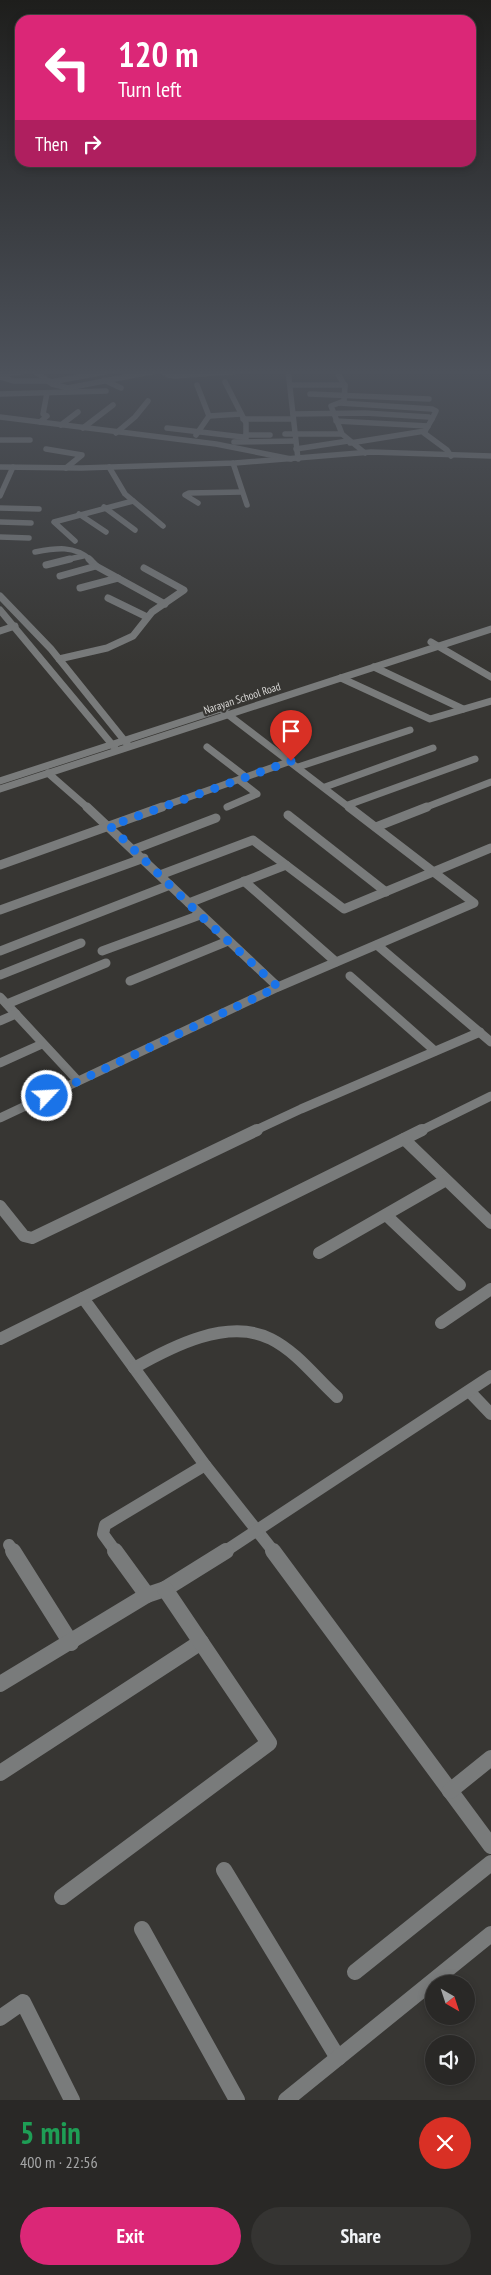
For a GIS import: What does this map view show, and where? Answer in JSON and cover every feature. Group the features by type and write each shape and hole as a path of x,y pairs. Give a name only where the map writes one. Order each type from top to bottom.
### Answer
{"street":[{"path":"0,496 13,468"},
{"path":"110,468 125,494 162,526"},
{"path":"235,468 246,505"},
{"path":"198,502 185,496 189,494 242,492"},
{"path":"75,541 54,522 132,500"},
{"path":"104,507 135,530"},
{"path":"0,508 39,509"},
{"path":"79,514 106,532"},
{"path":"0,522 31,523"},
{"path":"0,537 29,538"},
{"path":"35,552 64,546 165,604"},
{"path":"46,565 83,556"},
{"path":"60,576 96,566"},
{"path":"59,659 122,642 133,636 147,617 184,590 144,568"},
{"path":"80,588 118,578"},
{"path":"0,596 59,659 127,743"},
{"path":"108,598 147,617"},
{"path":"0,610 115,748 0,781"},
{"path":"224,712 491,622"},
{"path":"0,631 15,626"},
{"name":"Narayan School Road","path":"0,789 127,743 340,678 491,629"},
{"path":"431,642 491,677"},
{"path":"374,667 463,710"},
{"path":"340,678 427,719 433,719 491,700"},
{"path":"0,1118 278,987 474,904 325,787 224,712"},
{"path":"298,767 410,730"},
{"path":"207,747 257,794 227,807"},
{"path":"325,787 433,748"},
{"path":"348,805 475,759"},
{"path":"0,865 291,761"},
{"path":"48,773 110,826 200,915 278,987"},
{"path":"376,827 491,782"},
{"path":"288,815 386,892"},
{"path":"135,850 216,818"},
{"path":"160,875 253,840 344,909 488,852"},
{"path":"0,910 144,858"},
{"path":"189,903 286,865"},
{"path":"244,881 336,962"},
{"path":"0,951 170,885"},
{"path":"102,951 200,915"},
{"path":"130,981 228,941"},
{"path":"0,975 81,943"},
{"path":"377,945 491,1042"},
{"path":"78,1081 3,1001 106,963"},
{"path":"350,976 435,1051"},
{"path":"0,1020 16,1014"},
{"path":"0,1206 24,1236 32,1238 302,1109 480,1032"},
{"path":"0,1063 42,1044"},
{"path":"0,1339 491,1096"},
{"path":"404,1139 491,1223"},
{"path":"318,1254 446,1180"},
{"path":"386,1215 460,1285"},
{"path":"441,1323 491,1289"},
{"path":"83,1298 205,1465 258,1531 491,1846"},
{"path":"134,1368 191,1337 210,1333 250,1333 272,1339 282,1346 337,1397"},
{"path":"0,1684 147,1595 165,1589 258,1531 491,1376"},
{"path":"469,1391 491,1414"},
{"path":"147,1595 103,1534 103,1529 105,1525 205,1465"},
{"path":"9,1545 71,1642"},
{"path":"62,1897 269,1743 165,1589"},
{"path":"0,1773 201,1642"},
{"path":"450,1791 491,1758"},
{"path":"355,1972 491,1863"},
{"path":"224,1870 338,2058"},
{"path":"142,1929 237,2100"},
{"path":"286,2100 491,1934"},
{"path":"0,2018 23,2002 72,2100"}],"route":[{"path":"47,1096 278,987 200,915 110,826 291,761"}]}
